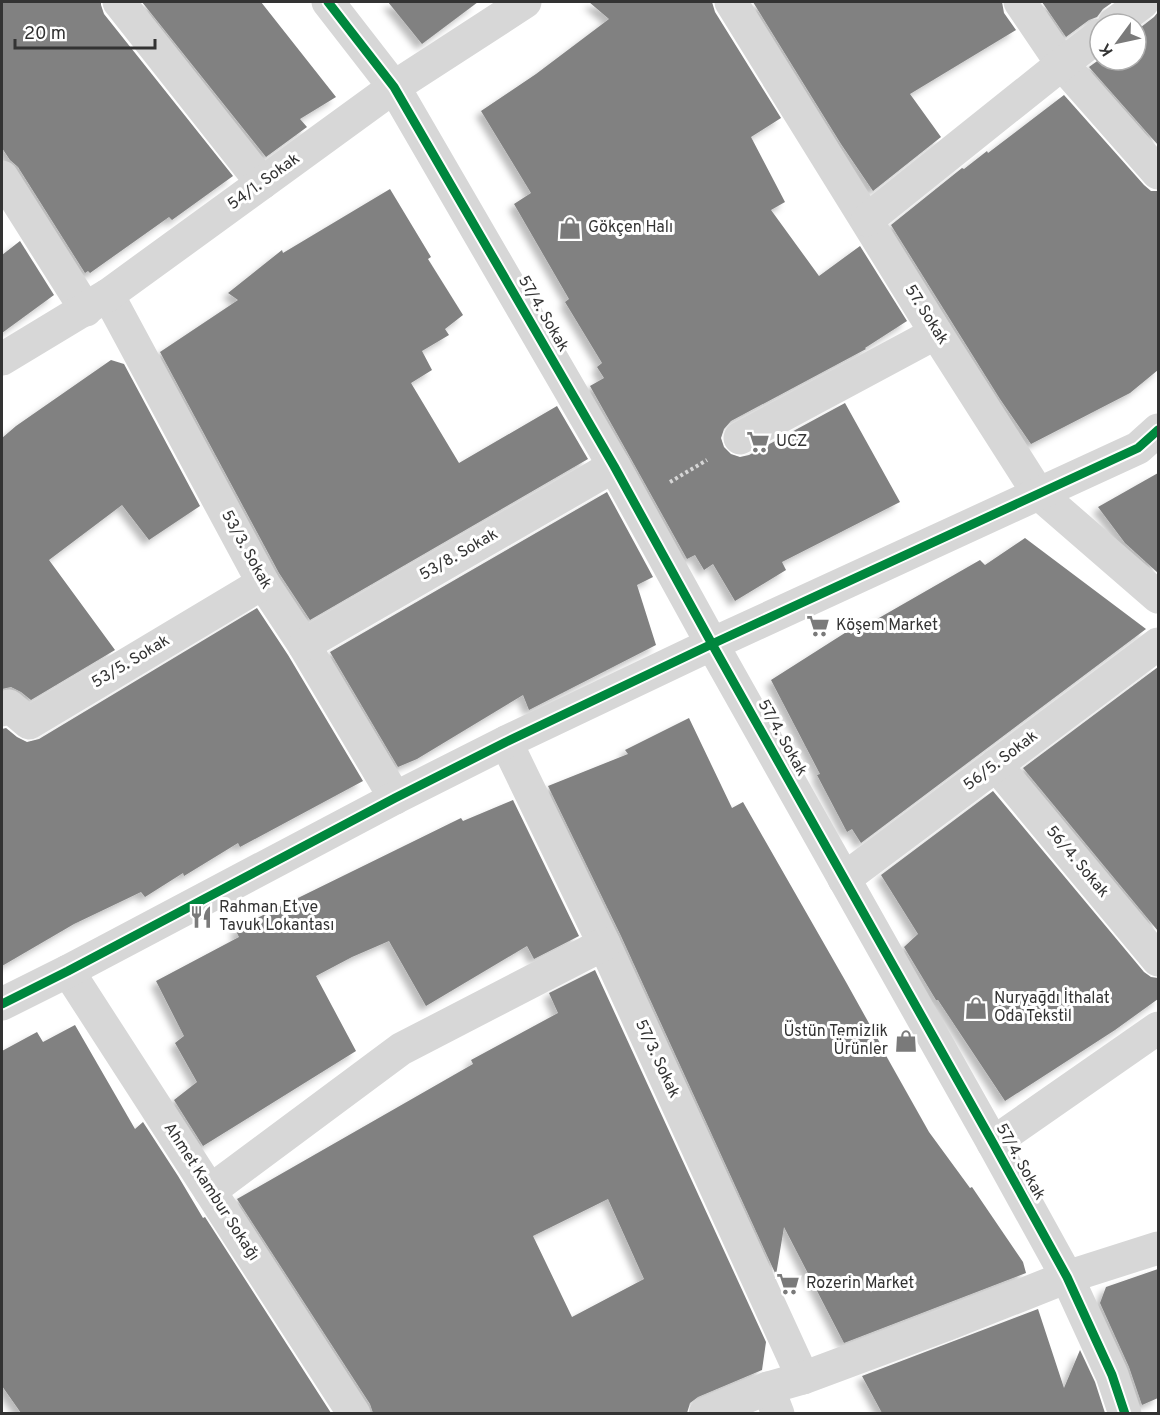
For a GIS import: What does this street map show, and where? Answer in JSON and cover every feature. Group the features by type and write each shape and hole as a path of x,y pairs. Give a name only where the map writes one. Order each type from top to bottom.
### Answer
{"street":[{"path":"119,2 262,183"},
{"name":"57/4. Sokak","path":"328,2 394,87 614,466 1067,1276 1112,1375 1125,1413"},
{"name":"54/1. Sokak","path":"2,359 97,302 394,87 525,2"},
{"name":"57. Sokak","path":"732,2 936,333 1038,493 1158,597"},
{"path":"1020,2 1062,64 1158,173"},
{"path":"1130,12 1143,2"},
{"path":"867,220 1088,43"},
{"name":"53/3. Sokak","path":"2,177 97,302 263,583 304,645 395,798"},
{"path":"740,438 936,333"},
{"path":"2,1004 395,798 507,742 712,644 1138,448 1158,430"},
{"name":"53/8. Sokak","path":"304,645 614,466"},
{"name":"53/5. Sokak","path":"4,703 29,723 263,583"},
{"name":"56/5. Sokak","path":"844,879 1158,644"},
{"name":"57/3. Sokak","path":"507,742 604,944 803,1378"},
{"name":"56/4. Sokak","path":"996,765 1158,960"},
{"path":"210,1191 401,1049 604,944"},
{"name":"Ahmet Kambur Sokağı","path":"68,971 354,1413"},
{"path":"993,1143 1158,1028"},
{"path":"705,1413 773,1401 803,1378 948,1324 1067,1276 1158,1248"}],"path":[{"path":"634,503 740,438"}],"building":[{"path":"2,2 101,2 104,14 233,176 172,220 169,217 90,273 88,271 85,273 18,167 2,148"},
{"path":"142,2 261,2 336,97 300,119 307,127 266,157"},
{"path":"388,2 478,2 422,44"},
{"path":"589,2 712,2 715,12 781,118 751,137 785,202 771,210 819,276 860,246 907,321 866,349 731,421 724,429 721,438 724,447 731,454 740,457 749,455 845,403 900,502 782,562 786,570 735,601 713,564 704,570 695,555 687,559 590,386 604,378 597,367 602,363 565,302 569,299 514,204 531,193 481,111 536,74 609,19"},
{"path":"753,2 1002,2 1004,13 1016,30 910,94 941,137 873,191 841,144"},
{"path":"1042,2 1113,2 1101,12 1088,12 1088,21 1066,37"},
{"path":"1158,12 1158,145 1093,72 1148,72 1148,22"},
{"path":"1064,95 1144,185 1151,191 1158,191 1158,370 1130,393 1031,444 1000,399 891,225 962,168 964,169 987,151 988,153"},
{"path":"390,189 431,257 428,259 463,315 445,329 449,335 422,351 432,370 411,383 459,463 557,406 588,459 310,620 279,573 160,352 238,300 228,293 282,250 283,253"},
{"path":"20,241 54,295 2,333 2,255"},
{"path":"111,360 124,364 200,506 149,540 122,505 49,560 115,650 31,700 11,687 2,689 2,438"},
{"path":"1158,473 1158,573 1125,543 1098,507"},
{"path":"607,492 653,577 637,585 656,645 529,710 523,695 417,759 398,767 330,652"},
{"path":"1025,538 1146,629 861,843 852,829 847,832 771,680 848,631 851,634 980,560 985,565"},
{"path":"257,608 288,655 363,781 240,847 238,843 145,897 141,892 74,924 2,966 2,729 6,728 27,742 39,739"},
{"path":"1158,667 1158,931 1023,768"},
{"path":"689,718 732,808 743,802 929,1132 970,1188 972,1187 1023,1262 1026,1273 844,1343 784,1227 776,1275 621,936 548,786 628,754 625,750"},
{"path":"993,791 1144,972 1151,977 1158,978 1158,999 1115,1030 1005,1101 936,1000 904,947 918,934 881,875"},
{"path":"513,800 579,936 534,959 527,946 426,1006 389,941 316,976 356,1051 203,1146 174,1100 197,1082 175,1043 184,1036 156,981 239,937 235,929 461,818 463,821"},
{"path":"595,970 766,1342 762,1370 698,1397 690,1403 687,1413 373,1413 370,1404 237,1199 473,1064 471,1060 558,1013 549,993","holes":["608,1199 644,1279 572,1317 533,1236"]},
{"path":"75,1025 135,1129 143,1122 331,1413 21,1413 2,1386 2,1051 37,1032 43,1042"},
{"path":"1158,1269 1158,1398 1142,1405 1129,1367 1100,1303 1106,1287"},
{"path":"1038,1309 1064,1388 1080,1350 1095,1382 1105,1413 882,1413 862,1376"}],"cycle path":[{"path":"328,2 394,87 614,466 1067,1277 1112,1375 1125,1414"},
{"path":"2,1004 506,742 712,644 1138,448 1158,430"}],"place":[{"name":"Gökçen Halı","path":"570,228"},
{"name":"UCZ","path":"758,442"},
{"name":"Köşem Market","path":"818,626"},
{"name":"Rahman Et ve Tavuk Lokantası","path":"201,917"},
{"name":"Nuryağdı İthalat Oda Tekstil","path":"976,1008"},
{"name":"Üstün Temizlik Ürünler","path":"906,1041"},
{"name":"Rozerin Market","path":"788,1284"}]}
